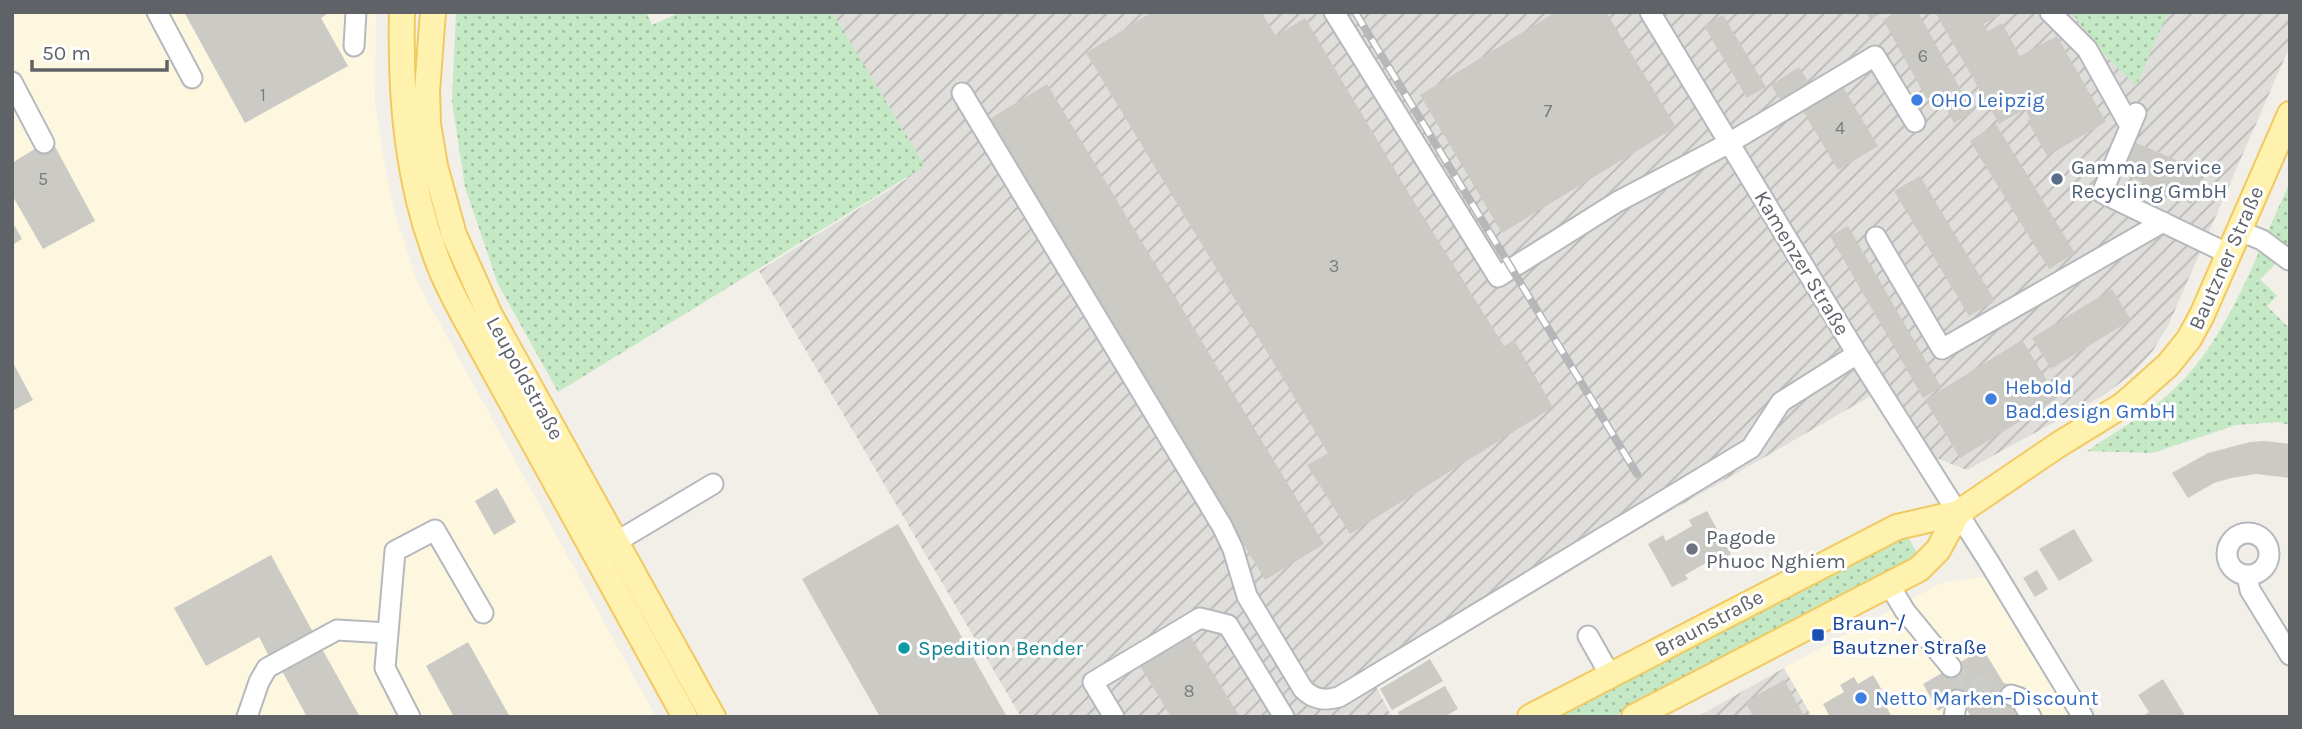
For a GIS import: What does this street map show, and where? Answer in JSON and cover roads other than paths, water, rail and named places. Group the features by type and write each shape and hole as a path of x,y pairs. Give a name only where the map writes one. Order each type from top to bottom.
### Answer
{"main road":[{"name":"Leupoldstraße","path":"401,12 402,101 409,157 421,214 440,268 685,717"},
{"name":"Leupoldstraße","path":"433,12 427,91 428,124 435,166 454,235 489,313 713,717"},
{"name":"Bautzner Straße","path":"1958,513 2058,444 2123,405 2147,386 2189,339 2240,231 2290,114"},
{"path":"1643,715 1889,586 1928,562 1938,550 1958,513"},
{"name":"Braunstraße","path":"1530,717 1896,527 1958,513"}],"street":[{"path":"157,12 192,78"},
{"path":"354,46 356,12"},
{"path":"1334,12 1499,277 1617,202 1729,143 1875,56 1915,122"},
{"name":"Kamenzer Straße","path":"1650,12 1857,354 1958,513"},
{"path":"2050,12 2087,49 2133,119 2102,193 2229,254"},
{"path":"12,82 44,143"},
{"path":"962,93 1222,526 1233,550 1247,596 1303,689 1320,700 1339,697 1751,448 1781,401 1857,354"},
{"path":"1876,237 1942,349 2162,222"},
{"path":"2240,231 2262,240 2289,260"},
{"path":"616,542 713,484"},
{"path":"1958,513 2083,717"},
{"path":"410,717 385,668 395,551 435,530 484,613"},
{"path":"2247,575 2250,590 2290,655"},
{"path":"1889,586 1905,611 1951,667"},
{"path":"1114,717 1093,682 1200,618 1228,625 1284,717"},
{"path":"247,717 259,682 267,668 337,630 388,633"},
{"path":"1588,636 1610,675"},
{"path":"2011,695 2020,698 2031,717"}],"tunnel":[{"path":"1951,667 1961,680 2011,695"}],"railway":[{"path":"1355,12 1637,474"}],"place":[{"name":"OHO Leipzig","path":"1917,100"},
{"name":"Gamma Service Recycling GmbH","path":"2057,179"},
{"name":"Hebold Bad.design GmbH","path":"1991,399"},
{"name":"Pagode Phuoc Nghiem","path":"1692,549"},
{"name":"Braun-/ Bautzner Straße","path":"1818,635"},
{"name":"Spedition Bender","path":"904,648"},
{"name":"Netto Marken-Discount","path":"1861,698"}]}
